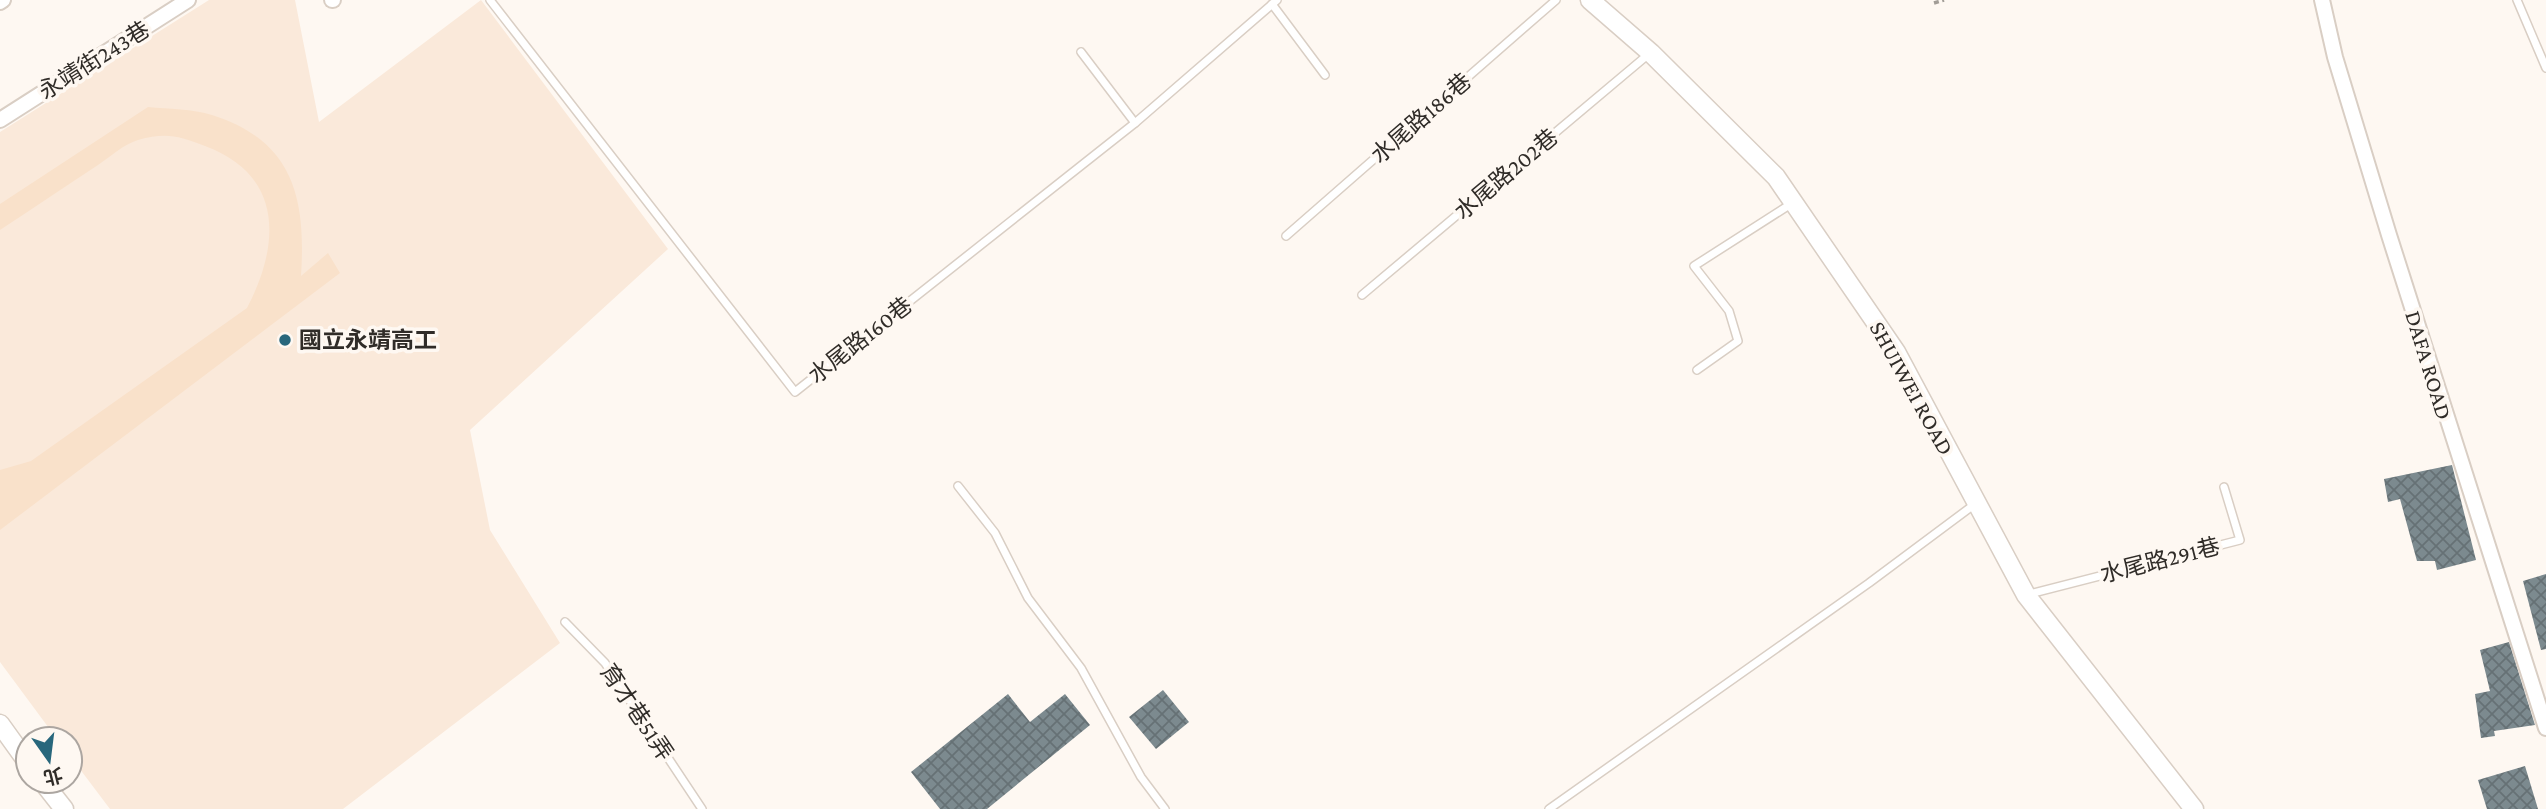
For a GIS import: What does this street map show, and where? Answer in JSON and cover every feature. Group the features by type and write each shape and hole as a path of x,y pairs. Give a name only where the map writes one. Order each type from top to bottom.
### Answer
{"street":[{"name":"永靖街243巷","path":"0,120 188,0"},
{"name":"SHUIWEI ROAD","path":"1590,0 1651,53 1743,141 1794,201 1896,352 2026,595 2194,809"},
{"name":"DAFA ROAD","path":"2322,0 2335,57 2389,235 2546,725"},
{"path":"0,724 14,743"},
{"path":"53,795 64,809"}],"lane":[{"name":"水尾路160巷","path":"490,0 795,392 1135,123 1274,2"},
{"name":"水尾路186巷","path":"1286,236 1556,0"},
{"path":"2517,0 2546,68"},
{"path":"1274,2 1325,75"},
{"path":"1081,52 1135,123"},
{"name":"水尾路202巷","path":"1362,295 1651,53"},
{"path":"1697,370 1738,341 1728,311 1694,266 1794,201"},
{"path":"958,486 995,533 1028,598 1081,668 1141,776 1165,809"},
{"name":"水尾路291巷","path":"2026,595 2240,540 2224,487"},
{"path":"1549,809 1869,583 1975,503"},
{"name":"育才巷51弄","path":"565,622 605,663 702,809"}],"path":[{"path":"1934,3 1944,0"}],"shaded area":[{"name":"國立永靖高工","path":"209,0 295,0 319,122 481,0 668,249 470,430 490,530 560,643 343,809 110,809 84,775 84,725 47,725 0,662 0,132"},
{"path":"148,107 189,110 212,115 240,126 261,140 278,157 297,198 301,222 301,276 328,253 340,273 0,530 0,470 31,461 247,308 258,284 266,259 269,236 268,214 262,193 249,174 231,159 205,146 180,138 157,136 128,144 0,230 0,204"}],"building":[{"path":"2452,465 2476,560 2437,570 2435,561 2417,561 2400,499 2388,502 2384,479"},
{"path":"2546,574 2546,649 2541,650 2523,581"},
{"path":"2509,642 2535,725 2494,731 2495,736 2481,738 2475,694 2490,691 2480,650"},
{"path":"1163,690 1189,722 1156,749 1129,717"},
{"path":"1008,694 1030,722 1065,694 1090,725 987,809 940,809 911,772"},
{"path":"2525,766 2538,809 2487,809 2478,780"}],"place":[{"name":"國立永靖高工","path":"285,340"}]}
